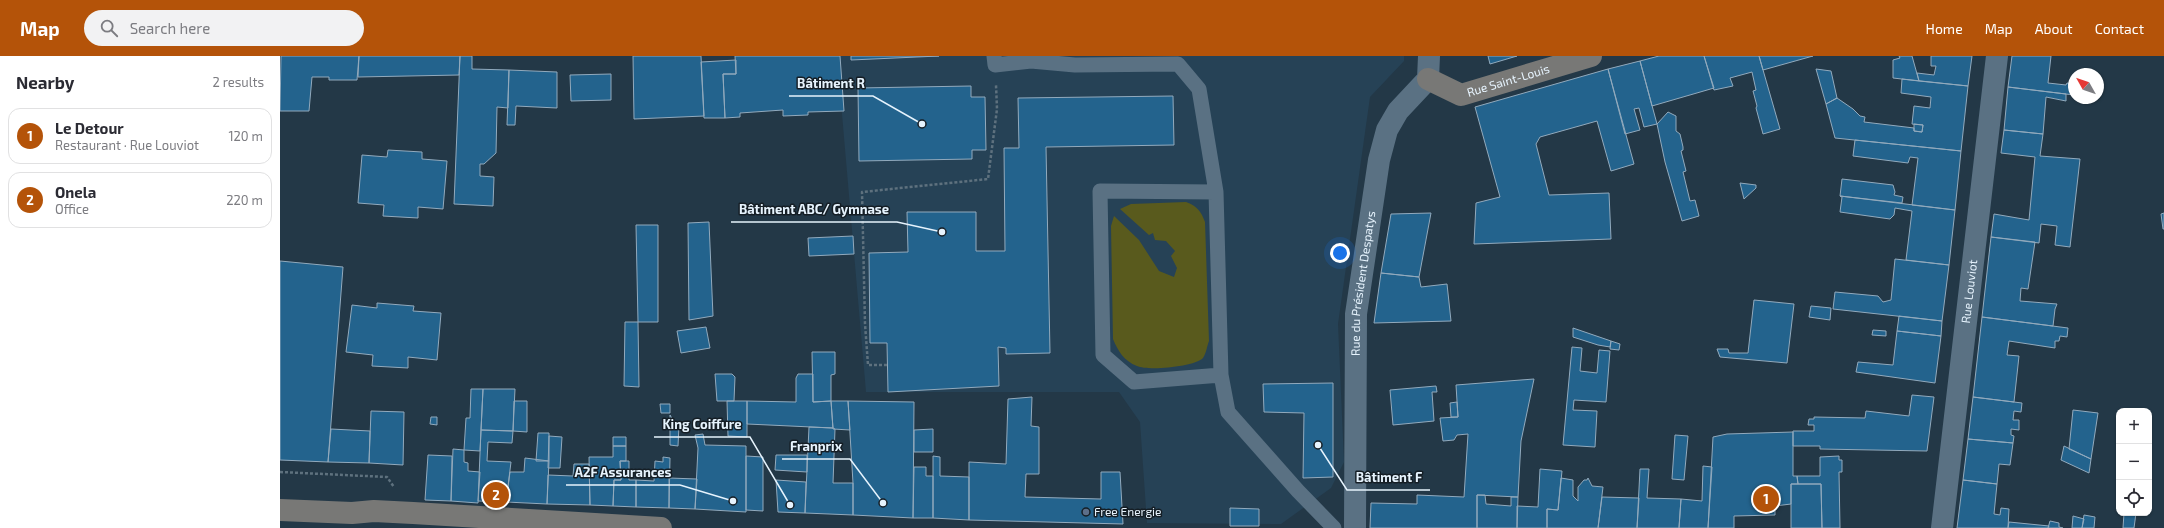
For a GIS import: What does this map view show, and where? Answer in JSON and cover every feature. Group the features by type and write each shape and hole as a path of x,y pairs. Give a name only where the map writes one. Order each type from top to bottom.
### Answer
{"main road":[{"name":"Rue Saint-Louis","path":"1428,79 1461,95 1591,56"},
{"path":"280,510 352,513 374,511 412,512 661,528"}],"street":[{"path":"1428,79 1429,56"},
{"name":"Rue Louviot","path":"1942,528 1997,56"},
{"name":"Rue du Président Despatys","path":"1354,528 1356,314 1379,160 1387,130 1394,118 1428,79"}],"lane":[{"path":"995,60 1074,64 1178,64 1199,90 1216,192 1221,375 1228,412 1298,491 1334,528"},
{"path":"1216,192 1100,191 1103,347 1104,355 1134,382 1221,375"}],"path":[{"path":"887,365 868,365 865,324 862,192 988,178 997,109 995,60"},
{"path":"280,472 387,477 412,512"}],"shaded area":[{"path":"837,56 1404,56 1404,61 1370,97 1338,324 1344,462 1331,488 1281,524 1147,523 1140,422 1119,392 866,392"},
{"path":"1186,202 1198,209 1205,222 1209,341 1206,352 1203,358 1198,361 1181,366 1151,368 1137,366 1132,364 1122,355 1113,339 1111,226 1114,216 1139,240 1159,271 1174,277 1177,268 1171,256 1175,251 1166,241 1155,240 1153,233 1149,235 1120,209 1131,204"}],"building":[{"path":"281,56 359,56 357,80 329,80 329,77 312,77 309,111 280,111"},
{"path":"359,56 460,56 459,75 358,77"},
{"path":"460,56 472,56 472,69 509,70 508,108 497,107 496,153 484,164 480,164 480,176 494,177 493,206 454,204"},
{"path":"633,56 701,56 704,116 634,119"},
{"path":"735,56 840,56 844,111 808,112 808,115 783,116 783,110 740,113 740,117 725,118 723,74 736,74"},
{"path":"851,56 939,56 851,60"},
{"path":"1488,56 1517,56 1490,64"},
{"path":"1659,56 1704,56 1714,88 1652,106 1640,61"},
{"path":"1704,56 1759,56 1780,129 1763,134 1756,108 1757,106 1753,91 1756,90 1752,72 1730,78 1733,86 1714,90"},
{"path":"1759,56 1813,56 1763,70"},
{"path":"1899,56 1912,56 1919,81 1893,78 1893,60 1900,58"},
{"path":"1931,56 1972,56 1968,86 1919,81 1917,73 1934,75 1936,66 1931,66"},
{"path":"2012,56 2051,56 2048,83 2066,85 2068,83 2068,94 2008,87"},
{"path":"736,60 736,74 723,74 725,118 704,118 701,62"},
{"path":"1640,61 1657,124 1644,127 1639,108 1634,109 1640,130 1625,134 1608,69"},
{"path":"1608,69 1634,164 1611,171 1597,121 1540,137 1536,144 1549,195 1609,193 1611,239 1474,244 1476,203 1500,197 1475,107"},
{"path":"1816,69 1831,71 1837,98 1826,104"},
{"path":"509,70 557,72 557,108 516,106 515,125 507,125"},
{"path":"611,74 611,100 571,101 570,75"},
{"path":"1902,79 1968,86 1961,151 1835,138 1826,104 1837,98 1860,116 1865,117 1864,122 1914,128 1914,131 1922,132 1923,125 1912,124 1914,106 1930,108 1931,97 1901,93"},
{"path":"971,86 971,97 985,97 986,150 972,150 972,159 859,161 858,88"},
{"path":"2008,87 2066,94 2066,101 2046,97 2043,134 2004,130"},
{"path":"1173,96 1174,145 1046,147 1050,353 1006,354 1006,348 998,347 999,386 888,392 887,343 870,343 869,253 908,252 907,212 976,212 976,251 1005,251 1004,148 1019,148 1018,98"},
{"path":"1668,112 1676,116 1676,131 1680,134 1683,147 1683,150 1681,151 1686,171 1683,172 1690,201 1695,200 1699,216 1682,221 1665,162 1657,124"},
{"path":"1914,124 1923,125 1922,132 1914,131"},
{"path":"2004,130 2043,134 2040,156 2080,159 2070,247 2055,245 2057,226 2041,224 2039,243 1991,237 1994,214 2029,220 2035,157 2001,153"},
{"path":"1855,140 1961,151 1955,210 1912,205 1918,158 1910,157 1908,163 1853,156"},
{"path":"388,150 422,152 422,159 447,161 443,209 418,207 418,218 383,216 384,205 358,203 362,155 387,157"},
{"path":"1842,179 1893,185 1895,192 1894,195 1903,197 1902,203 1840,196"},
{"path":"1740,183 1756,185 1756,188 1744,199"},
{"path":"1840,196 1955,210 1949,265 1906,260 1912,211 1895,208 1894,215 1890,219 1840,212 1842,197"},
{"path":"1431,213 1419,277 1381,273 1391,214"},
{"path":"2164,213 2164,229 2163,229 2161,214"},
{"path":"709,222 713,316 689,320 688,223"},
{"path":"636,225 658,225 658,322 638,322"},
{"path":"853,236 854,254 809,256 808,238"},
{"path":"1991,237 2035,242 2028,289 2021,288 2020,301 2057,304 2053,326 1982,317"},
{"path":"1895,259 1949,265 1942,321 1833,309 1835,292 1878,296 1883,302 1891,300"},
{"path":"280,261 343,267 328,462 280,460"},
{"path":"1381,273 1419,277 1421,287 1447,284 1451,321 1374,323"},
{"path":"1754,300 1794,304 1787,363 1720,357 1717,349 1728,349 1729,353 1748,353"},
{"path":"377,303 414,306 413,311 441,313 437,360 408,357 408,368 372,366 373,355 346,352 352,305 377,308"},
{"path":"1811,306 1831,308 1830,320 1809,317"},
{"path":"1899,316 1942,321 1941,336 1897,331"},
{"path":"1982,317 2068,328 2067,337 2060,336 2059,341 2055,341 2055,348 2009,341 2007,355 2019,356 2014,402 1973,397"},
{"path":"625,322 638,322 639,387 624,386"},
{"path":"706,327 710,348 681,353 677,331"},
{"path":"1573,328 1611,341 1610,347 1598,345 1573,337"},
{"path":"1873,330 1886,331 1886,336 1872,335"},
{"path":"1897,331 1941,336 1935,383 1856,372 1858,362 1893,365"},
{"path":"1611,341 1620,344 1619,350 1610,349"},
{"path":"1572,347 1582,348 1580,371 1597,373 1599,350 1610,351 1606,402 1574,400 1573,410 1597,411 1595,447 1563,445"},
{"path":"812,352 835,352 835,374 831,375 831,401 813,402"},
{"path":"715,374 732,374 735,377 734,401 717,401"},
{"path":"798,374 813,374 813,402 831,401 833,428 747,424 747,401 796,402 796,378"},
{"path":"1534,379 1521,441 1518,497 1477,495 1477,528 1370,528 1371,503 1417,504 1417,495 1464,497 1468,434 1457,435 1454,440 1443,441 1440,418 1458,417 1456,385"},
{"path":"1333,383 1333,477 1303,478 1304,413 1264,412 1263,384"},
{"path":"1436,386 1437,392 1432,392 1434,421 1393,425 1390,390"},
{"path":"471,389 483,389 480,451 464,450 466,418 470,418"},
{"path":"483,389 515,389 513,431 481,430"},
{"path":"1912,395 1934,397 1927,451 1820,449 1820,446 1793,446 1793,431 1814,431 1814,425 1808,425 1809,419 1814,419 1814,417 1865,418 1866,411 1909,416"},
{"path":"1032,397 1031,426 1039,427 1039,474 1026,474 1025,497 1101,499 1101,472 1120,472 1123,524 969,520 969,462 1006,464 1008,399"},
{"path":"1973,397 2022,403 2021,412 2014,411 2013,420 2019,420 2019,430 2011,429 2011,435 2014,436 2013,443 1968,439"},
{"path":"514,401 527,401 527,432 513,431"},
{"path":"727,401 747,401 747,437 728,436"},
{"path":"831,401 848,401 850,430 833,429"},
{"path":"848,401 914,402 913,518 853,515 853,483"},
{"path":"1457,402 1458,417 1451,417 1450,403"},
{"path":"660,404 670,404 670,413 661,413"},
{"path":"2073,410 2098,413 2091,459 2069,449"},
{"path":"371,411 404,412 403,465 369,463"},
{"path":"670,415 674,422 679,425 678,446 670,445"},
{"path":"431,417 437,417 437,425 430,424"},
{"path":"809,427 835,429 833,483 853,483 853,515 805,513"},
{"path":"331,429 370,431 369,463 328,462"},
{"path":"933,429 933,452 914,452 914,430"},
{"path":"481,430 513,431 512,443 488,442 487,461 511,462 506,502 478,501"},
{"path":"1793,432 1793,476 1797,476 1798,484 1791,484 1791,504 1775,506 1775,515 1734,516 1734,528 1708,528 1713,437 1727,434"},
{"path":"538,433 549,433 549,461 536,461"},
{"path":"703,434 705,445 746,446 746,512 695,509 698,448 695,435"},
{"path":"1675,435 1688,436 1684,480 1672,479"},
{"path":"549,436 562,437 560,468 548,468"},
{"path":"613,437 626,437 626,446 613,446"},
{"path":"1968,439 2013,443 2010,465 1999,464 1997,484 1963,480"},
{"path":"613,446 626,446 626,461 620,461 621,480 614,480 613,506 590,505 589,457 613,457"},
{"path":"2064,446 2091,459 2089,473 2061,460"},
{"path":"453,449 464,450 464,462 468,463 468,471 480,472 478,503 451,501"},
{"path":"428,455 452,456 451,501 425,500"},
{"path":"776,455 807,455 807,472 775,470"},
{"path":"746,456 763,457 763,511 746,510"},
{"path":"933,456 940,457 940,476 969,477 969,520 933,518"},
{"path":"1839,456 1839,460 1842,460 1842,472 1839,472 1840,528 1822,528 1821,484 1798,484 1797,476 1820,476 1820,457"},
{"path":"663,457 670,458 669,508 636,507 636,480 654,481 655,461 663,462"},
{"path":"525,458 549,461 547,504 506,502 510,472 524,472"},
{"path":"620,461 629,461 629,480 636,480 636,507 613,506 614,480 621,480"},
{"path":"574,464 589,464 590,505 547,504 548,475 573,476"},
{"path":"1703,466 1712,467 1708,528 1679,528 1681,499 1702,501"},
{"path":"914,467 926,467 926,476 933,476 933,518 913,518"},
{"path":"1540,469 1562,471 1558,510 1547,509 1547,528 1517,528 1517,506 1538,507"},
{"path":"1640,469 1649,469 1647,498 1681,499 1679,528 1637,528"},
{"path":"669,478 697,479 695,509 669,508"},
{"path":"1561,478 1573,480 1573,496 1578,501 1578,487 1584,480 1587,480 1588,478 1592,486 1603,487 1598,528 1547,528 1547,509 1558,510"},
{"path":"776,480 806,482 805,513 778,512"},
{"path":"1963,480 1997,484 1994,514 2000,515 2001,508 2009,509 2008,528 1957,528"},
{"path":"1791,484 1821,484 1822,528 1791,528"},
{"path":"1477,495 1485,495 1486,504 1511,506 1511,497 1518,497 1517,528 1477,528"},
{"path":"1602,497 1639,498 1637,528 1598,528"},
{"path":"1230,508 1259,509 1259,526 1230,526"},
{"path":"2084,515 2095,517 2094,528 2082,528"},
{"path":"2073,516 2084,519 2082,528 2072,528"},
{"path":"2124,516 2136,516 2134,528 2123,528"},
{"path":"2050,521 2059,523 2059,527 2063,528 2048,528"},
{"path":"2009,522 2049,526 2048,528 2008,528"}],"place":[{"name":"Bâtiment R","path":"922,124"},
{"name":"Bâtiment ABC/ Gymnase","path":"942,232"},
{"name":"Bâtiment F","path":"1318,445"},
{"name":"Onela","path":"496,495"},
{"name":"Le Detour","path":"1766,499"},
{"name":"A2F Assurances","path":"733,501"},
{"name":"Franprix","path":"883,503"},
{"name":"King Coiffure","path":"790,505"},
{"name":"Free Energie","path":"1086,512"}]}
